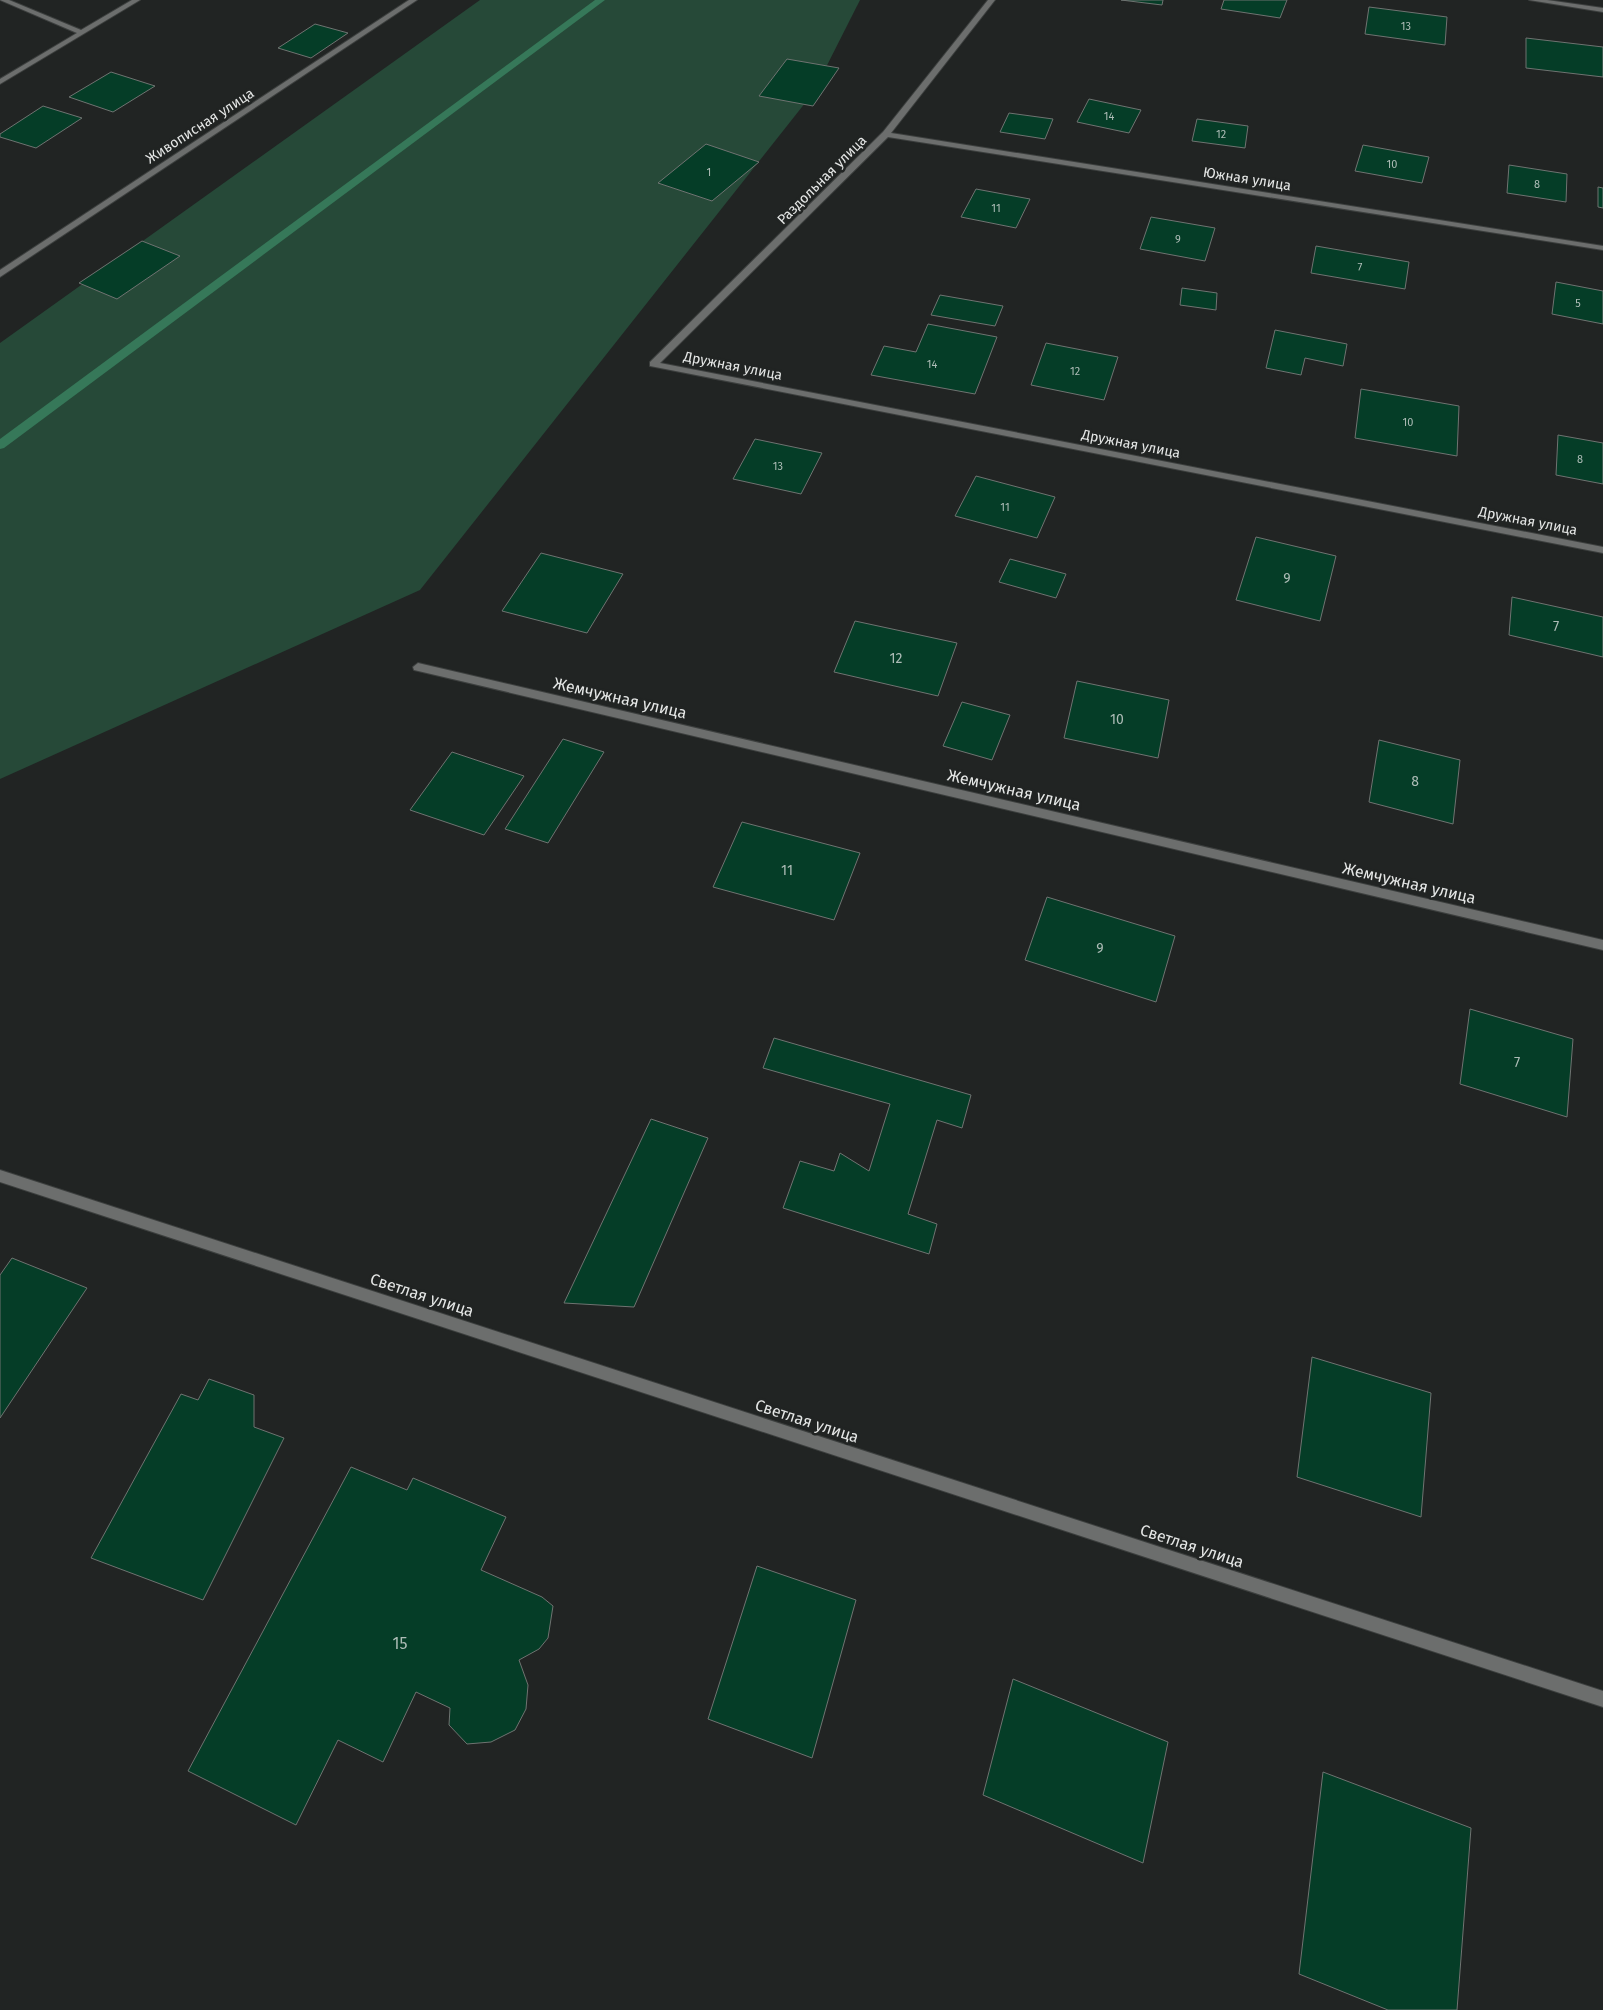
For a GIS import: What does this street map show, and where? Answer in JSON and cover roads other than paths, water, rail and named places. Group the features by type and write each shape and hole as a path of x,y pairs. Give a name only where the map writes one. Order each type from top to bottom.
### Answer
{"street":[{"path":"3,0 82,33"},
{"path":"0,82 137,0"},
{"name":"Живописная улица","path":"0,274 414,0"},
{"name":"Раздольная улица","path":"653,364 886,134 992,0"},
{"path":"1532,0 1603,10"},
{"name":"Южная улица","path":"886,134 1603,248"},
{"name":"Дружная улица","path":"653,364 1603,550"},
{"name":"Жемчужная улица","path":"418,667 1603,945"},
{"name":"Светлая улица","path":"0,1176 1603,1699"}],"waterway":[{"path":"0,445 601,0"}]}
